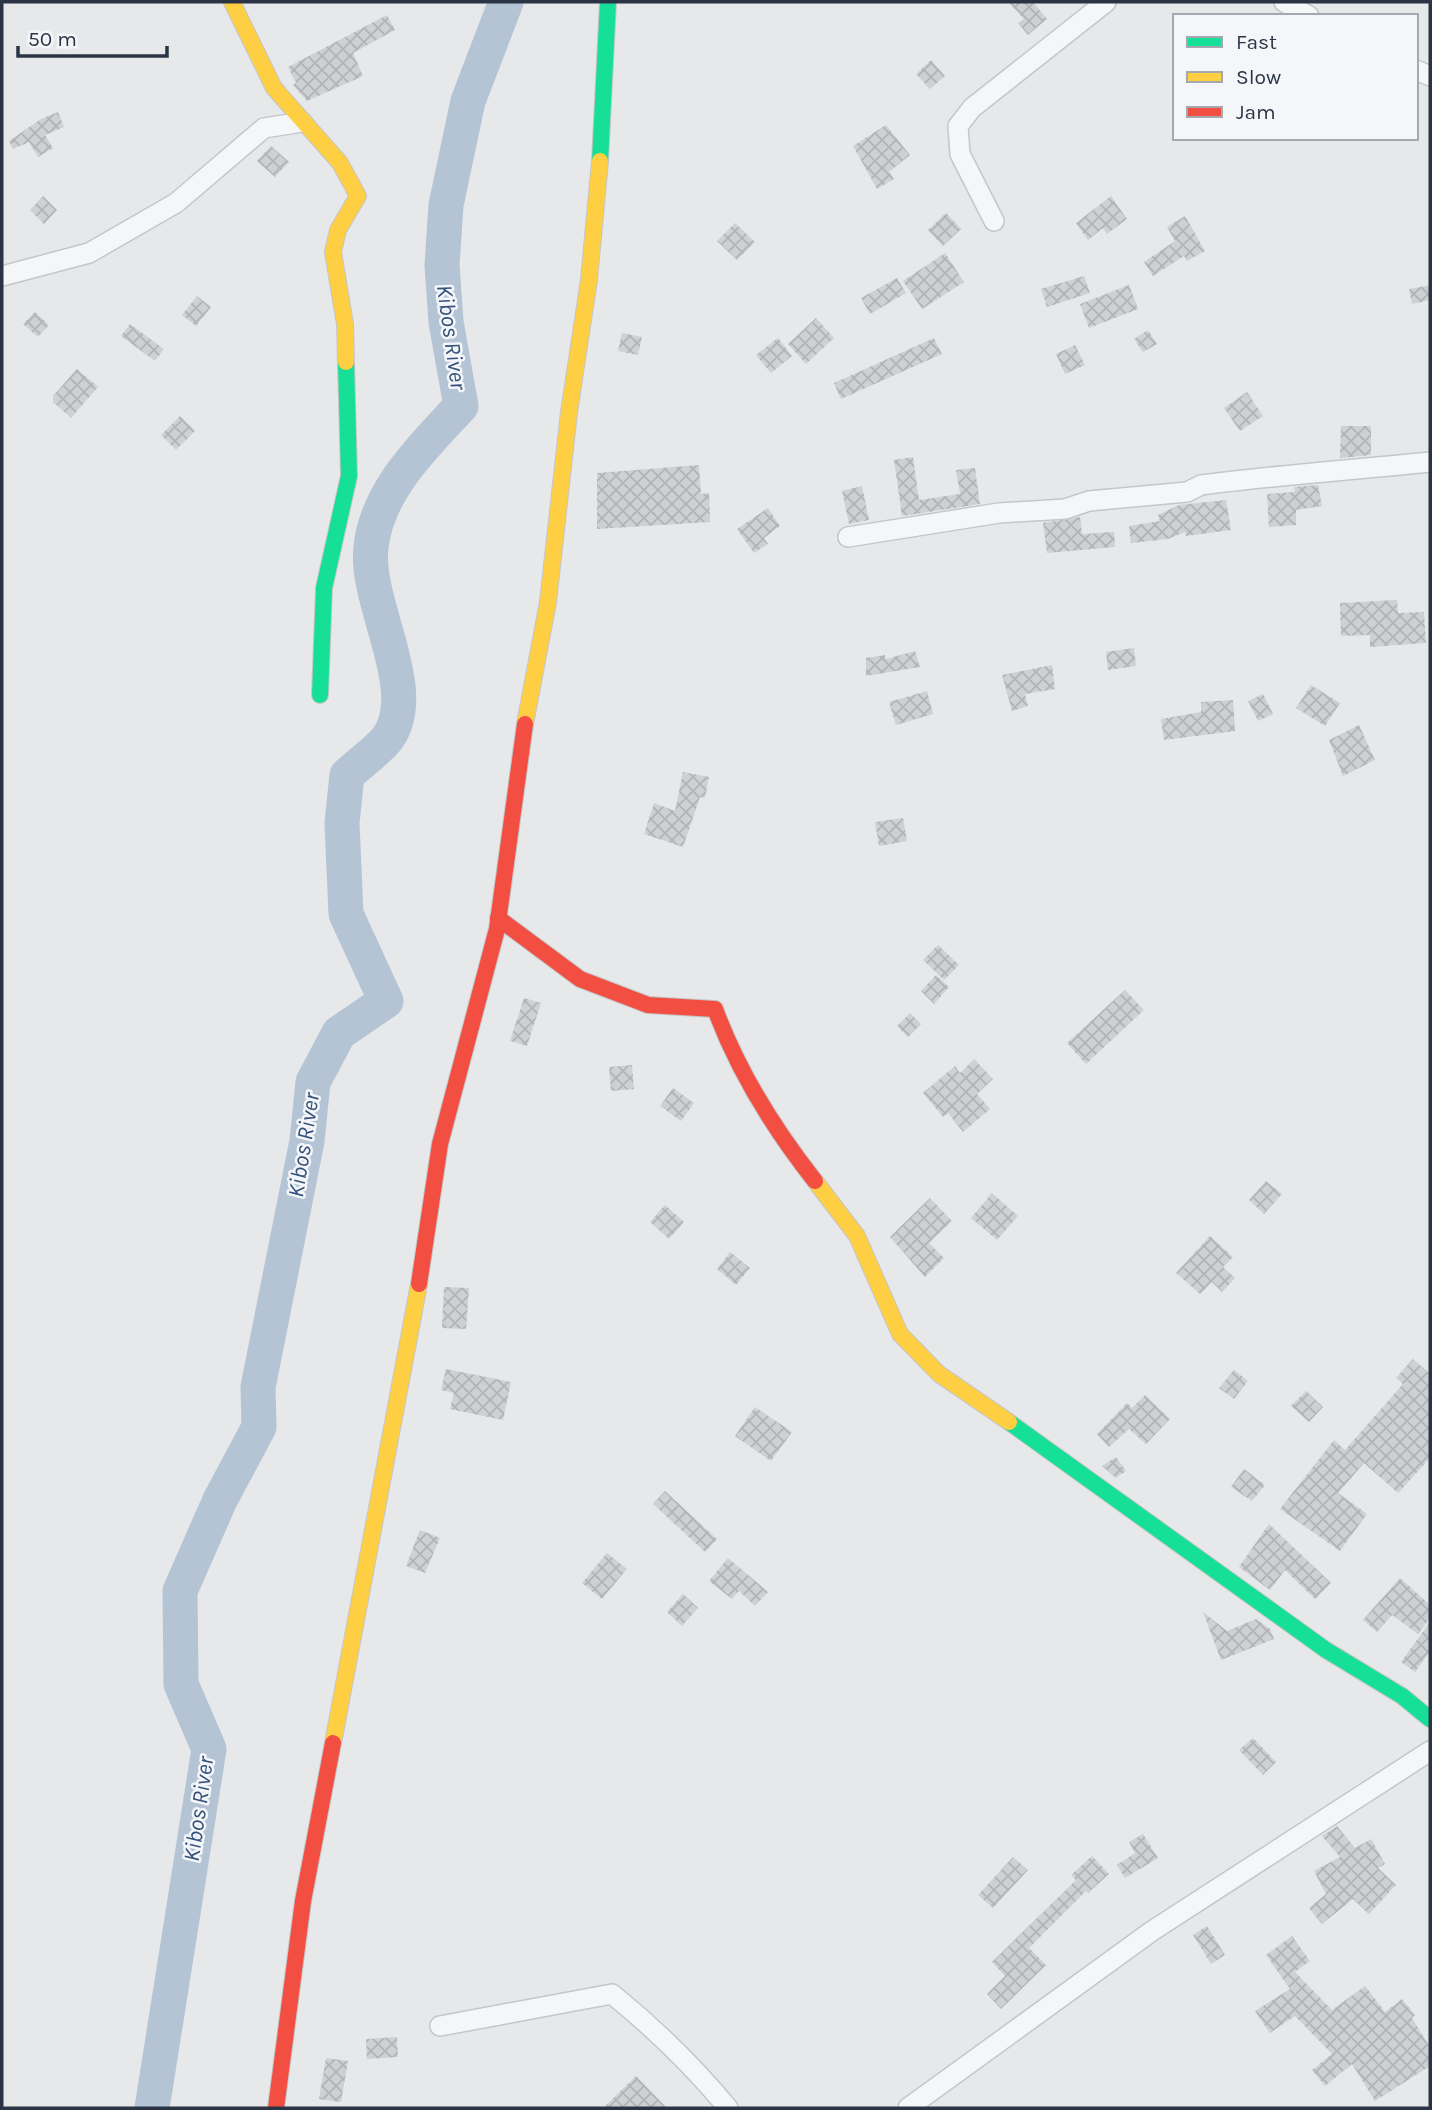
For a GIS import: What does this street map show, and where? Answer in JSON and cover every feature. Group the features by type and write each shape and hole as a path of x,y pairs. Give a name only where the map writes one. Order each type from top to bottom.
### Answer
{"main road":[{"path":"232,2 274,88 340,163 358,196 342,222 333,252 345,324 349,476 324,588 320,695"},
{"path":"276,2108 303,1901 412,1333 440,1144 498,918 519,757 548,602 569,412 589,280 605,102 608,2"},
{"path":"498,918 580,979 648,1005 715,1009 727,1042 785,1143 857,1236 900,1334 939,1374 1219,1569 1314,1643 1410,1699 1430,1718"}],"street":[{"path":"994,221 960,154 958,126 972,108 1106,2"},
{"path":"1284,2 1305,14"},
{"path":"2,276 89,253 176,203 264,128 302,122"},
{"path":"848,537 999,513 1065,509 1090,501 1187,492 1201,485 1302,472 1322,474 1430,462"},
{"path":"908,2108 1152,1931 1430,1751"},
{"path":"440,2026 612,1994 669,2045 728,2108"}],"building":[{"path":"1008,2 1033,2 1047,19 1028,35 1018,23 1024,19"},
{"path":"387,15 395,30 353,53 363,76 307,101 293,85 296,83 288,67"},
{"path":"931,60 945,76 930,89 916,74"},
{"path":"58,112 64,127 45,135 53,148 38,157 29,142 13,149 9,141 41,119"},
{"path":"886,125 910,155 889,172 894,179 877,189 853,146"},
{"path":"271,146 289,162 275,177 257,161"},
{"path":"43,196 57,210 44,224 30,210"},
{"path":"1111,196 1127,219 1107,234 1103,228 1088,240 1076,223"},
{"path":"946,213 961,229 943,246 928,230"},
{"path":"1185,216 1205,251 1187,261 1184,256 1153,276 1144,262 1175,241 1167,227"},
{"path":"735,223 755,242 737,260 717,241"},
{"path":"945,253 964,282 922,309 903,281"},
{"path":"1084,276 1090,293 1047,307 1041,289"},
{"path":"897,278 906,293 870,314 861,298"},
{"path":"1129,285 1138,309 1089,328 1080,304"},
{"path":"1430,285 1430,300 1412,304 1409,289"},
{"path":"197,296 211,307 196,326 182,315"},
{"path":"35,312 49,325 38,337 23,324"},
{"path":"816,318 834,338 806,364 788,344"},
{"path":"130,324 164,349 155,361 121,336"},
{"path":"1148,330 1157,344 1143,352 1134,339"},
{"path":"622,333 642,337 638,355 618,351"},
{"path":"778,338 792,356 771,373 756,355"},
{"path":"934,338 942,354 841,399 834,383"},
{"path":"1075,345 1085,365 1065,374 1056,354"},
{"path":"77,369 98,387 71,418 53,402 53,396"},
{"path":"1247,392 1263,416 1240,431 1224,408"},
{"path":"180,416 195,431 176,450 161,435"},
{"path":"1341,426 1371,426 1371,455 1340,458"},
{"path":"913,457 919,500 960,494 956,470 975,468 980,504 902,516 894,460"},
{"path":"699,465 701,494 709,493 710,522 597,529 597,473"},
{"path":"1318,485 1322,506 1296,510 1296,525 1269,527 1267,494 1295,492 1294,487"},
{"path":"862,486 869,520 849,524 842,491"},
{"path":"1226,500 1231,530 1186,536 1185,532 1168,539 1131,543 1129,526 1160,521 1158,515 1179,505"},
{"path":"768,508 780,526 764,538 768,544 754,553 737,529"},
{"path":"1080,517 1082,534 1114,532 1115,547 1047,553 1043,523"},
{"path":"1397,600 1398,613 1424,612 1426,643 1370,647 1370,635 1341,636 1340,603"},
{"path":"1134,648 1136,666 1108,670 1106,652"},
{"path":"915,651 920,667 866,676 866,658 885,655 886,659"},
{"path":"1052,665 1055,689 1025,694 1028,706 1012,711 1002,675"},
{"path":"1311,685 1340,703 1325,726 1296,708"},
{"path":"927,691 933,714 896,725 889,702"},
{"path":"1263,694 1273,714 1258,721 1248,701"},
{"path":"1233,700 1235,731 1164,740 1161,719 1201,712 1201,702"},
{"path":"1359,725 1375,760 1343,776 1329,740"},
{"path":"683,772 709,777 705,798 700,797 683,847 644,834 654,803 675,811"},
{"path":"903,818 907,841 879,846 875,822"},
{"path":"938,945 959,965 944,980 923,960"},
{"path":"936,975 949,987 934,1004 921,991"},
{"path":"1125,990 1144,1010 1086,1064 1067,1043"},
{"path":"524,998 541,1003 527,1046 510,1041"},
{"path":"910,1013 921,1024 908,1037 897,1026"},
{"path":"974,1059 993,1079 977,1094 990,1109 963,1132 948,1113 943,1117 923,1093 955,1066 960,1073"},
{"path":"632,1065 634,1089 611,1091 609,1067"},
{"path":"673,1088 694,1103 681,1121 660,1106"},
{"path":"1266,1181 1282,1194 1264,1214 1249,1200"},
{"path":"992,1193 1018,1216 997,1240 971,1218"},
{"path":"930,1198 952,1221 929,1243 944,1258 925,1277 890,1237"},
{"path":"665,1205 684,1222 669,1239 650,1222"},
{"path":"1210,1236 1233,1257 1223,1267 1235,1278 1222,1292 1212,1282 1200,1294 1176,1273"},
{"path":"730,1252 750,1268 736,1285 717,1269"},
{"path":"444,1287 469,1288 466,1329 442,1328"},
{"path":"1413,1359 1430,1374 1430,1458 1398,1493 1364,1463 1338,1493 1367,1514 1340,1551 1280,1509 1334,1440 1345,1450 1403,1384 1396,1378"},
{"path":"446,1369 511,1382 503,1420 450,1409 454,1393 441,1390"},
{"path":"1234,1370 1248,1381 1234,1399 1219,1388"},
{"path":"1306,1391 1323,1407 1309,1422 1291,1406"},
{"path":"1145,1395 1170,1419 1146,1444 1129,1429 1109,1447 1097,1434 1127,1403 1132,1408"},
{"path":"755,1407 792,1432 771,1461 735,1436"},
{"path":"1116,1457 1126,1471 1116,1478 1102,1466"},
{"path":"1244,1469 1265,1485 1252,1501 1231,1487"},
{"path":"665,1491 717,1539 705,1552 653,1504"},
{"path":"1269,1524 1331,1583 1315,1599 1285,1570 1270,1590 1239,1567"},
{"path":"420,1530 440,1538 425,1573 406,1566"},
{"path":"607,1553 627,1569 602,1599 582,1583"},
{"path":"728,1558 768,1592 755,1606 739,1591 732,1599 709,1581"},
{"path":"1400,1578 1430,1605 1430,1618 1418,1634 1392,1615 1377,1632 1363,1620"},
{"path":"683,1594 698,1608 682,1626 667,1612"},
{"path":"1203,1612 1227,1631 1256,1619 1270,1629 1274,1639 1221,1660"},
{"path":"1430,1622 1430,1651 1415,1672 1401,1662"},
{"path":"1253,1738 1276,1762 1263,1775 1239,1750"},
{"path":"1337,1826 1355,1848 1371,1839 1385,1864 1378,1868 1396,1885 1369,1914 1353,1899 1322,1924 1309,1908 1326,1894 1314,1871 1340,1857 1322,1836"},
{"path":"1143,1834 1158,1858 1125,1878 1117,1865 1135,1853 1129,1842"},
{"path":"1092,1856 1109,1874 1088,1893 1086,1891 1029,1948 1046,1965 1001,2009 987,1994 1005,1976 992,1962 1076,1880 1071,1875"},
{"path":"1013,1857 1028,1870 993,1908 978,1895"},
{"path":"1207,1926 1225,1955 1211,1964 1193,1935"},
{"path":"1292,1936 1310,1961 1295,1972 1332,2010 1365,1986 1385,2012 1402,1999 1415,2015 1412,2018 1430,2047 1430,2066 1375,2101 1352,2064 1325,2086 1312,2070 1332,2054 1295,2016 1270,2033 1255,2011 1290,1989 1266,1955"},
{"path":"397,2037 398,2057 367,2059 366,2039"},
{"path":"326,2058 348,2061 341,2102 319,2099"},
{"path":"636,2076 667,2108 603,2108"}],"waterway":[{"name":"Kibos River","path":"152,2108 209,1749 181,1684 180,1591 220,1500 259,1427 258,1387 307,1141 313,1082 339,1033 386,1001 346,914 342,823 347,775 387,739 396,719 399,697 396,672 371,569 371,547 375,526 392,488 418,453 461,406 446,322 442,265 446,205 468,101 506,2"}],"traffic: fast":[{"path":"600,161 608,2"},
{"path":"320,695 324,588 349,476 346,362"},
{"path":"1009,1422 1326,1650 1402,1696 1430,1719"}],"traffic: slow":[{"path":"232,2 274,88 340,163 358,196 338,230 333,252 345,324 346,362"},
{"path":"525,724 548,602 569,412 589,280 600,161"},
{"path":"815,1181 857,1236 900,1334 939,1374 1009,1422"},
{"path":"333,1743 419,1284"}],"traffic: jam":[{"path":"419,1284 440,1144 497,929 525,724"},
{"path":"498,918 580,979 648,1005 715,1009 758,1099 815,1181"},
{"path":"276,2108 303,1901 333,1743"}]}
